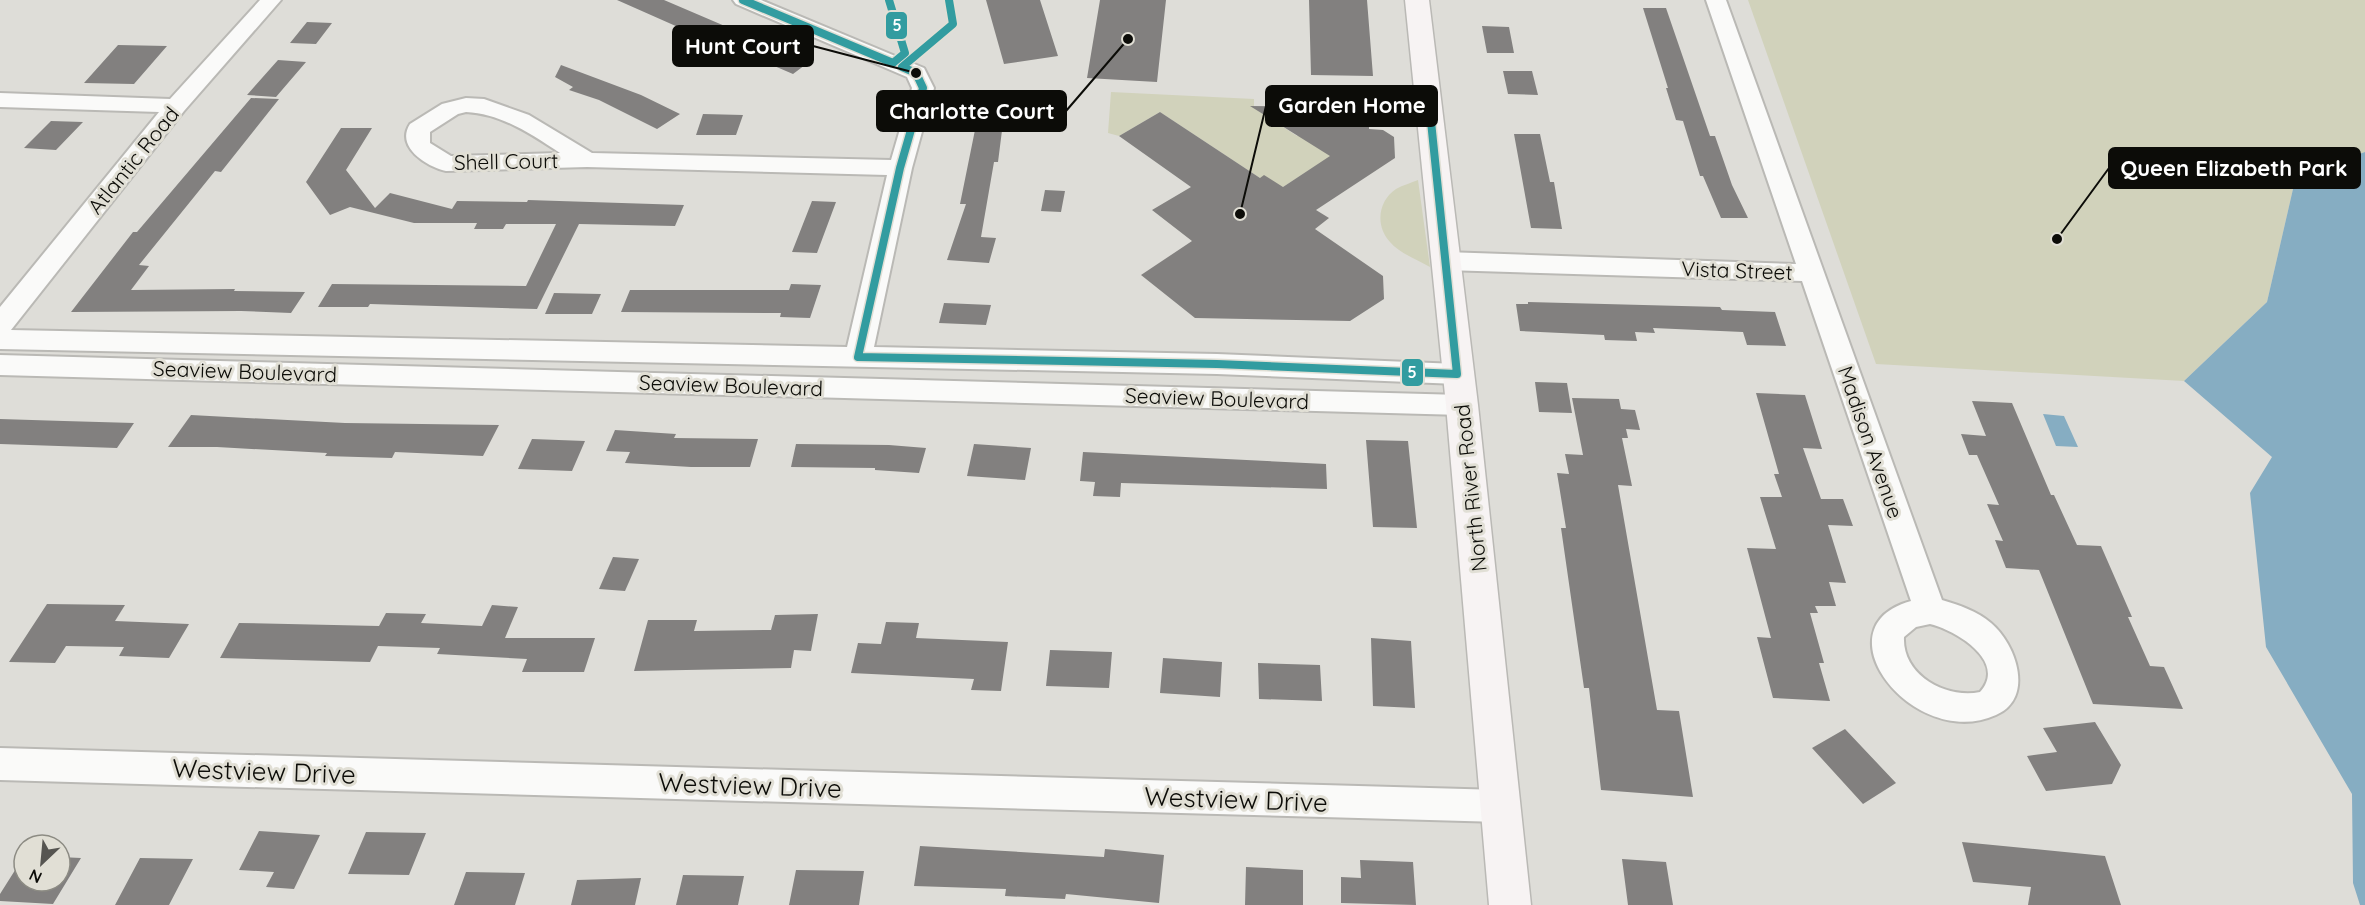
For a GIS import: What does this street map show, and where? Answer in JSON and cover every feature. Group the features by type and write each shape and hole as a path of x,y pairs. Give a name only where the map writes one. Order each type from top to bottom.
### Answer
{"main road":[{"name":"North River Road","path":"1417,0 1460,389 1510,905"}],"street":[{"name":"Atlantic Road","path":"0,326 176,106 271,0"},
{"path":"743,0 916,73 923,88 900,168 858,357"},
{"name":"Vista Street","path":"1445,261 1812,273 1716,0"},
{"path":"1,102 176,106"},
{"name":"Shell Court","path":"587,160 515,117 480,105 451,108 418,129 419,146 446,164 587,160 900,168"},
{"name":"Madison Avenue","path":"1812,273 1930,611"},
{"name":"Seaview Boulevard","path":"0,339 1217,364 1460,389"},
{"name":"Seaview Boulevard","path":"0,365 1460,389"},
{"name":"Westview Drive","path":"0,764 1500,806"}],"green space":[{"path":"1748,0 2365,0 2365,152 2296,176 2267,302 2184,381 1876,364"},
{"path":"1111,92 1254,99 1254,108 1297,136 1307,131 1339,151 1283,187 1260,178 1160,112 1119,136 1108,133"},
{"path":"1418,180 1430,267 1394,246 1382,229 1381,214 1385,200 1396,189"}],"water":[{"path":"2365,152 2365,905 2360,905 2353,883 2352,794 2266,647 2250,493 2272,457 2184,381 2267,302 2296,176"},
{"path":"2043,414 2064,416 2078,447 2056,446"}],"building":[{"path":"617,0 664,0 767,44 748,58"},
{"path":"986,0 1040,0 1058,56 1004,64"},
{"path":"1100,0 1166,0 1157,82 1087,78"},
{"path":"1309,0 1367,0 1373,76 1311,75"},
{"path":"1643,8 1666,8 1710,136 1715,136 1732,185 1748,218 1721,218 1703,176 1700,176 1683,121 1676,120"},
{"path":"307,22 332,23 316,44 290,43"},
{"path":"1482,26 1509,27 1514,53 1487,53"},
{"path":"118,45 167,46 134,84 84,83"},
{"path":"780,45 813,59 793,74 760,60"},
{"path":"278,60 306,62 276,97 247,95"},
{"path":"561,65 641,95 680,114 657,129 599,100 569,90 573,87 555,77"},
{"path":"1503,71 1532,71 1538,95 1508,94"},
{"path":"1311,85 1369,121 1369,129 1383,130 1394,137 1395,158 1316,210 1329,218 1315,229 1383,276 1384,299 1350,321 1195,318 1141,275 1192,241 1152,210 1191,187 1119,136 1160,112 1260,178 1264,175 1283,187 1330,156 1250,106 1312,107"},
{"path":"251,98 279,99 221,172 215,171 139,265 149,266 131,290 235,289 234,291 305,292 291,313 71,312 133,232 137,232"},
{"path":"975,99 1006,99 998,162 994,162 981,237 996,238 989,263 947,260 966,204 960,204 976,125 970,125"},
{"path":"703,114 743,115 736,135 696,135"},
{"path":"51,121 83,122 56,150 24,148"},
{"path":"341,128 372,128 346,170 375,208 390,193 452,209 457,201 527,202 528,200 684,205 675,226 579,224 537,309 370,304 368,307 318,307 332,284 526,286 556,224 506,224 503,229 474,229 477,223 414,223 350,207 330,215 306,182"},
{"path":"1514,134 1540,134 1550,182 1554,182 1562,229 1531,228"},
{"path":"1045,190 1065,191 1061,212 1041,211"},
{"path":"812,201 836,202 817,253 792,252"},
{"path":"791,284 821,285 810,318 780,317 781,313 621,312 630,290 789,290"},
{"path":"554,293 601,294 592,314 545,314"},
{"path":"1528,302 1720,307 1722,310 1775,312 1786,346 1747,345 1743,332 1653,328 1655,333 1635,332 1637,341 1605,340 1604,335 1520,331 1516,304 1528,304"},
{"path":"944,303 991,305 986,325 939,323"},
{"path":"1535,382 1567,383 1572,413 1539,412"},
{"path":"1756,393 1805,395 1822,449 1803,448 1821,499 1843,499 1853,526 1828,525 1846,583 1829,582 1836,606 1815,606 1818,613 1810,613 1824,663 1819,663 1830,701 1773,698 1757,637 1771,638 1747,548 1776,549 1760,497 1782,497 1774,474 1779,474"},
{"path":"1572,398 1619,399 1621,409 1635,410 1640,430 1626,429 1628,438 1622,438 1632,486 1618,485 1657,710 1679,711 1693,797 1601,790 1589,688 1584,688 1561,528 1566,528 1557,473 1569,474 1565,454 1583,455"},
{"path":"1972,401 2012,403 2051,495 2054,495 2077,545 2101,546 2132,617 2128,617 2150,666 2164,667 2183,709 2093,704 2039,570 2006,568 1995,540 2003,541 1987,504 1999,505 1977,455 1969,455 1961,434 1986,436"},
{"path":"191,415 345,423 499,425 483,456 395,452 392,458 325,456 327,453 217,447 168,447"},
{"path":"0,419 134,423 117,448 0,444"},
{"path":"615,430 676,434 674,438 758,439 750,467 691,467 625,463 630,452 606,451"},
{"path":"532,439 585,441 572,471 518,469"},
{"path":"1366,440 1408,441 1417,528 1373,527"},
{"path":"796,444 889,445 926,448 919,473 875,470 875,468 791,467"},
{"path":"974,444 1031,448 1025,480 967,476"},
{"path":"1083,452 1326,464 1327,489 1121,483 1120,497 1093,496 1095,482 1080,481"},
{"path":"613,557 639,559 625,591 599,589"},
{"path":"47,604 125,605 115,621 189,624 169,658 119,656 124,647 66,646 55,663 9,662"},
{"path":"492,605 518,607 505,638 595,638 584,672 522,672 527,659 437,654 440,648 378,646 370,662 220,658 239,623 379,626 386,613 426,614 421,623 482,626"},
{"path":"818,614 811,651 794,650 791,668 634,671 648,620 697,620 694,631 771,630 775,615"},
{"path":"886,622 919,623 916,638 1008,642 1001,691 971,690 974,679 851,673 858,643 881,644"},
{"path":"1371,638 1411,641 1415,708 1373,706"},
{"path":"1050,650 1112,652 1109,688 1046,686"},
{"path":"1163,658 1222,662 1220,697 1160,693"},
{"path":"1258,663 1320,665 1322,701 1259,699"},
{"path":"2095,722 2121,765 2112,784 2046,791 2027,756 2057,752 2043,728"},
{"path":"1845,729 1896,783 1863,804 1812,748"},
{"path":"259,831 320,835 294,889 266,887 274,872 239,870"},
{"path":"366,832 426,833 409,875 348,874"},
{"path":"1962,842 2105,856 2121,905 2028,905 2031,887 1973,882"},
{"path":"920,846 1104,857 1105,849 1164,855 1159,903 1066,894 1065,899 1005,896 1006,889 914,886"},
{"path":"72,858 81,858 72,873"},
{"path":"140,858 193,859 169,905 115,905"},
{"path":"1622,859 1666,862 1673,905 1628,905"},
{"path":"1360,860 1413,862 1416,905 1341,903 1341,877 1361,878"},
{"path":"1246,867 1303,870 1303,905 1245,905"},
{"path":"796,870 864,871 859,905 789,905"},
{"path":"466,872 525,873 515,905 454,905"},
{"path":"12,875 12,893 60,893 53,904 0,901 0,894"},
{"path":"683,875 744,876 738,905 676,905"},
{"path":"641,878 635,905 571,905 577,880"}],"transit line":[{"name":"5","path":"743,0 893,63 905,53 889,0"},
{"name":"5","path":"949,0 953,24 902,67 916,73 923,88 900,168 858,357 1217,364 1457,374 1429,102"}],"place":[{"name":"Charlotte Court","path":"1128,39"},
{"name":"Hunt Court","path":"916,73"},
{"name":"Garden Home","path":"1240,214"},
{"name":"Queen Elizabeth Park","path":"2057,239"}]}
